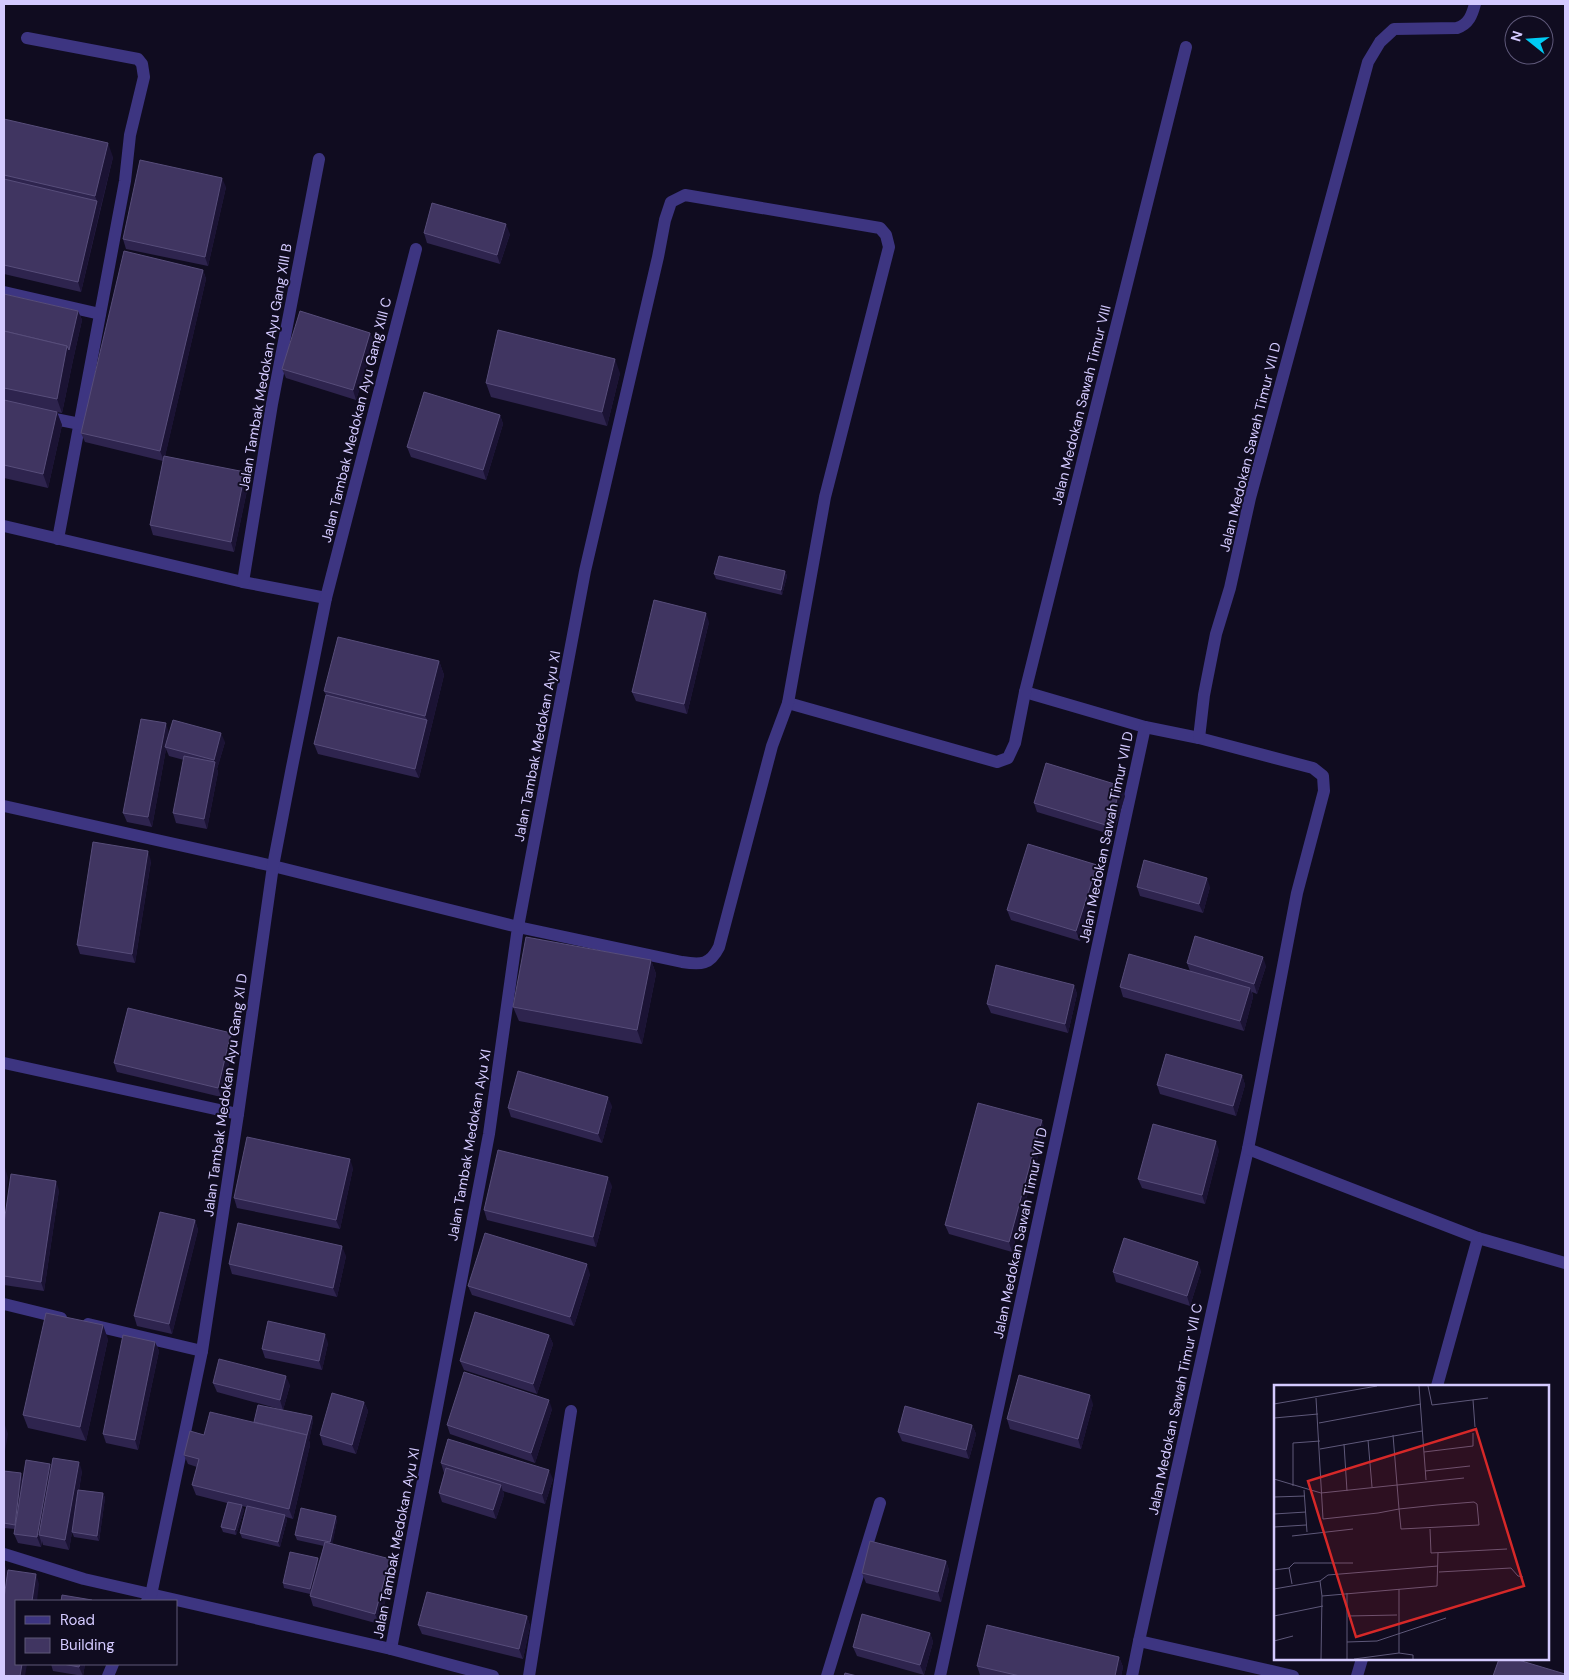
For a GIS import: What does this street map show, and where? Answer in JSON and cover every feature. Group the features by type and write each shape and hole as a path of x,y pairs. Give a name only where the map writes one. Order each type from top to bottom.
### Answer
{"street":[{"name":"Jalan Medokan Sawah Timur VII D","path":"940,1676 1145,727 1199,738 1204,695 1216,634 1230,588 1250,498 1368,62 1380,42 1394,29 1458,28 1464,26 1470,18 1476,4"},
{"path":"27,38 138,59 142,64 144,78 130,135 125,181 58,539"},
{"name":"Jalan Medokan Sawah Timur VIII","path":"788,703 997,762 1008,758 1015,743 1025,692 1186,47"},
{"name":"Jalan Tambak Medokan Ayu Gang XIII B","path":"243,582 272,404 319,159"},
{"name":"Jalan Tambak Medokan Ayu XI","path":"178,1604 391,1649 489,1134 518,927 585,571 665,220 671,202 684,195 880,228 886,235 889,247 825,498 788,703 772,746 719,947 715,956 706,962 695,964 518,927"},
{"name":"Jalan Tambak Medokan Ayu Gang XIII C","path":"326,598 416,249"},
{"path":"4,292 100,314"},
{"path":"32,414 80,424"},
{"path":"4,526 243,582 326,598"},
{"name":"Jalan Tambak Medokan Ayu Gang XI D","path":"149,1598 202,1351 273,866 326,598"},
{"path":"1025,692 1145,727"},
{"name":"Jalan Medokan Sawah Timur VII C","path":"1132,1676 1248,1149 1297,894 1324,791 1323,776 1313,768 1199,738"},
{"path":"4,806 273,866 518,927"},
{"path":"4,1063 238,1114"},
{"path":"1248,1149 1478,1238 1565,1263"},
{"path":"1437,1385 1478,1238"},
{"path":"4,1304 202,1351"},
{"path":"529,1676 571,1411"},
{"path":"826,1676 880,1503"},
{"name":"Jalan Tambak Medokan Ayu XI","path":"4,1554 149,1598"},
{"path":"1139,1641 1293,1676"},
{"path":"391,1649 493,1676"},
{"path":"1357,1676 1362,1660"}],"building":[{"path":"4,119 108,143 95,196 4,175"},
{"path":"140,160 222,178 205,257 123,239"},
{"path":"4,179 97,201 78,282 4,265"},
{"path":"432,203 506,224 497,255 424,233"},
{"path":"124,251 203,270 160,451 81,433"},
{"path":"4,294 78,311 69,350 67,346 4,331"},
{"path":"300,311 370,333 353,390 282,369"},
{"path":"498,330 615,359 602,412 486,383"},
{"path":"4,331 67,346 57,399 4,388"},
{"path":"424,392 500,415 483,470 407,447"},
{"path":"4,400 57,412 43,474 4,465"},
{"path":"164,456 245,472 231,542 150,525"},
{"path":"719,556 785,571 781,590 714,574"},
{"path":"654,600 706,613 684,704 632,692"},
{"path":"338,637 439,661 425,716 324,691"},
{"path":"326,695 427,720 415,769 314,744"},
{"path":"141,719 166,723 148,817 123,813"},
{"path":"173,720 221,733 214,760 165,747"},
{"path":"184,756 215,762 204,819 173,813"},
{"path":"1046,763 1121,786 1109,826 1034,803"},
{"path":"93,842 148,851 132,954 77,945"},
{"path":"1028,844 1097,865 1076,931 1007,910"},
{"path":"1144,860 1207,878 1199,904 1137,887"},
{"path":"1195,936 1263,957 1254,984 1187,963"},
{"path":"526,937 651,960 637,1030 513,1007"},
{"path":"1129,954 1250,988 1240,1021 1120,987"},
{"path":"996,965 1074,985 1065,1024 987,1004"},
{"path":"128,1008 231,1033 218,1088 114,1063"},
{"path":"1166,1054 1242,1075 1233,1106 1157,1085"},
{"path":"518,1071 608,1097 598,1134 508,1108"},
{"path":"978,1103 1042,1120 1009,1242 945,1225"},
{"path":"1153,1124 1216,1141 1202,1195 1138,1179"},
{"path":"247,1137 350,1159 336,1220 234,1198"},
{"path":"498,1150 608,1177 593,1237 484,1210"},
{"path":"11,1174 56,1181 41,1282 4,1276 4,1223"},
{"path":"160,1212 195,1220 169,1324 134,1316"},
{"path":"238,1223 342,1246 333,1288 229,1264"},
{"path":"485,1233 587,1264 570,1317 468,1286"},
{"path":"1124,1238 1198,1262 1187,1296 1113,1272"},
{"path":"475,1312 549,1335 533,1384 460,1361"},
{"path":"46,1313 103,1325 80,1427 23,1415"},
{"path":"268,1321 325,1334 319,1361 262,1349"},
{"path":"123,1335 155,1342 135,1440 103,1434"},
{"path":"219,1359 286,1376 280,1400 213,1383"},
{"path":"464,1372 549,1400 531,1453 447,1425"},
{"path":"1019,1375 1090,1395 1078,1439 1007,1419"},
{"path":"332,1393 364,1402 352,1445 320,1435"},
{"path":"258,1405 312,1416 307,1435 254,1422"},
{"path":"905,1406 972,1425 966,1450 898,1432"},
{"path":"210,1412 307,1435 289,1509 192,1485 199,1459 184,1455 190,1431 204,1435"},
{"path":"448,1439 549,1470 542,1494 441,1463"},
{"path":"53,1458 79,1462 65,1540 39,1535"},
{"path":"26,1460 50,1464 37,1537 14,1534"},
{"path":"446,1468 501,1485 493,1510 439,1493"},
{"path":"4,1471 21,1473 15,1525 4,1523"},
{"path":"78,1490 103,1493 97,1536 72,1532"},
{"path":"228,1502 242,1505 235,1530 221,1527"},
{"path":"247,1506 285,1515 278,1542 240,1533"},
{"path":"301,1508 336,1516 330,1542 295,1535"},
{"path":"870,1541 946,1561 938,1592 862,1573"},
{"path":"325,1542 390,1559 375,1614 310,1596"},
{"path":"290,1552 318,1558 310,1589 283,1583"},
{"path":"8,1570 36,1574 32,1600 15,1600 15,1665 22,1665 20,1676 4,1676 4,1598"},
{"path":"427,1592 527,1616 519,1649 418,1625"},
{"path":"62,1595 92,1600 61,1600"},
{"path":"862,1614 930,1633 920,1665 853,1647"},
{"path":"987,1625 1119,1657 1115,1676 1020,1676 977,1666"},
{"path":"1499,1660 1518,1660 1565,1674 1565,1676 1493,1676"},
{"path":"845,1673 857,1676 844,1676"}]}
